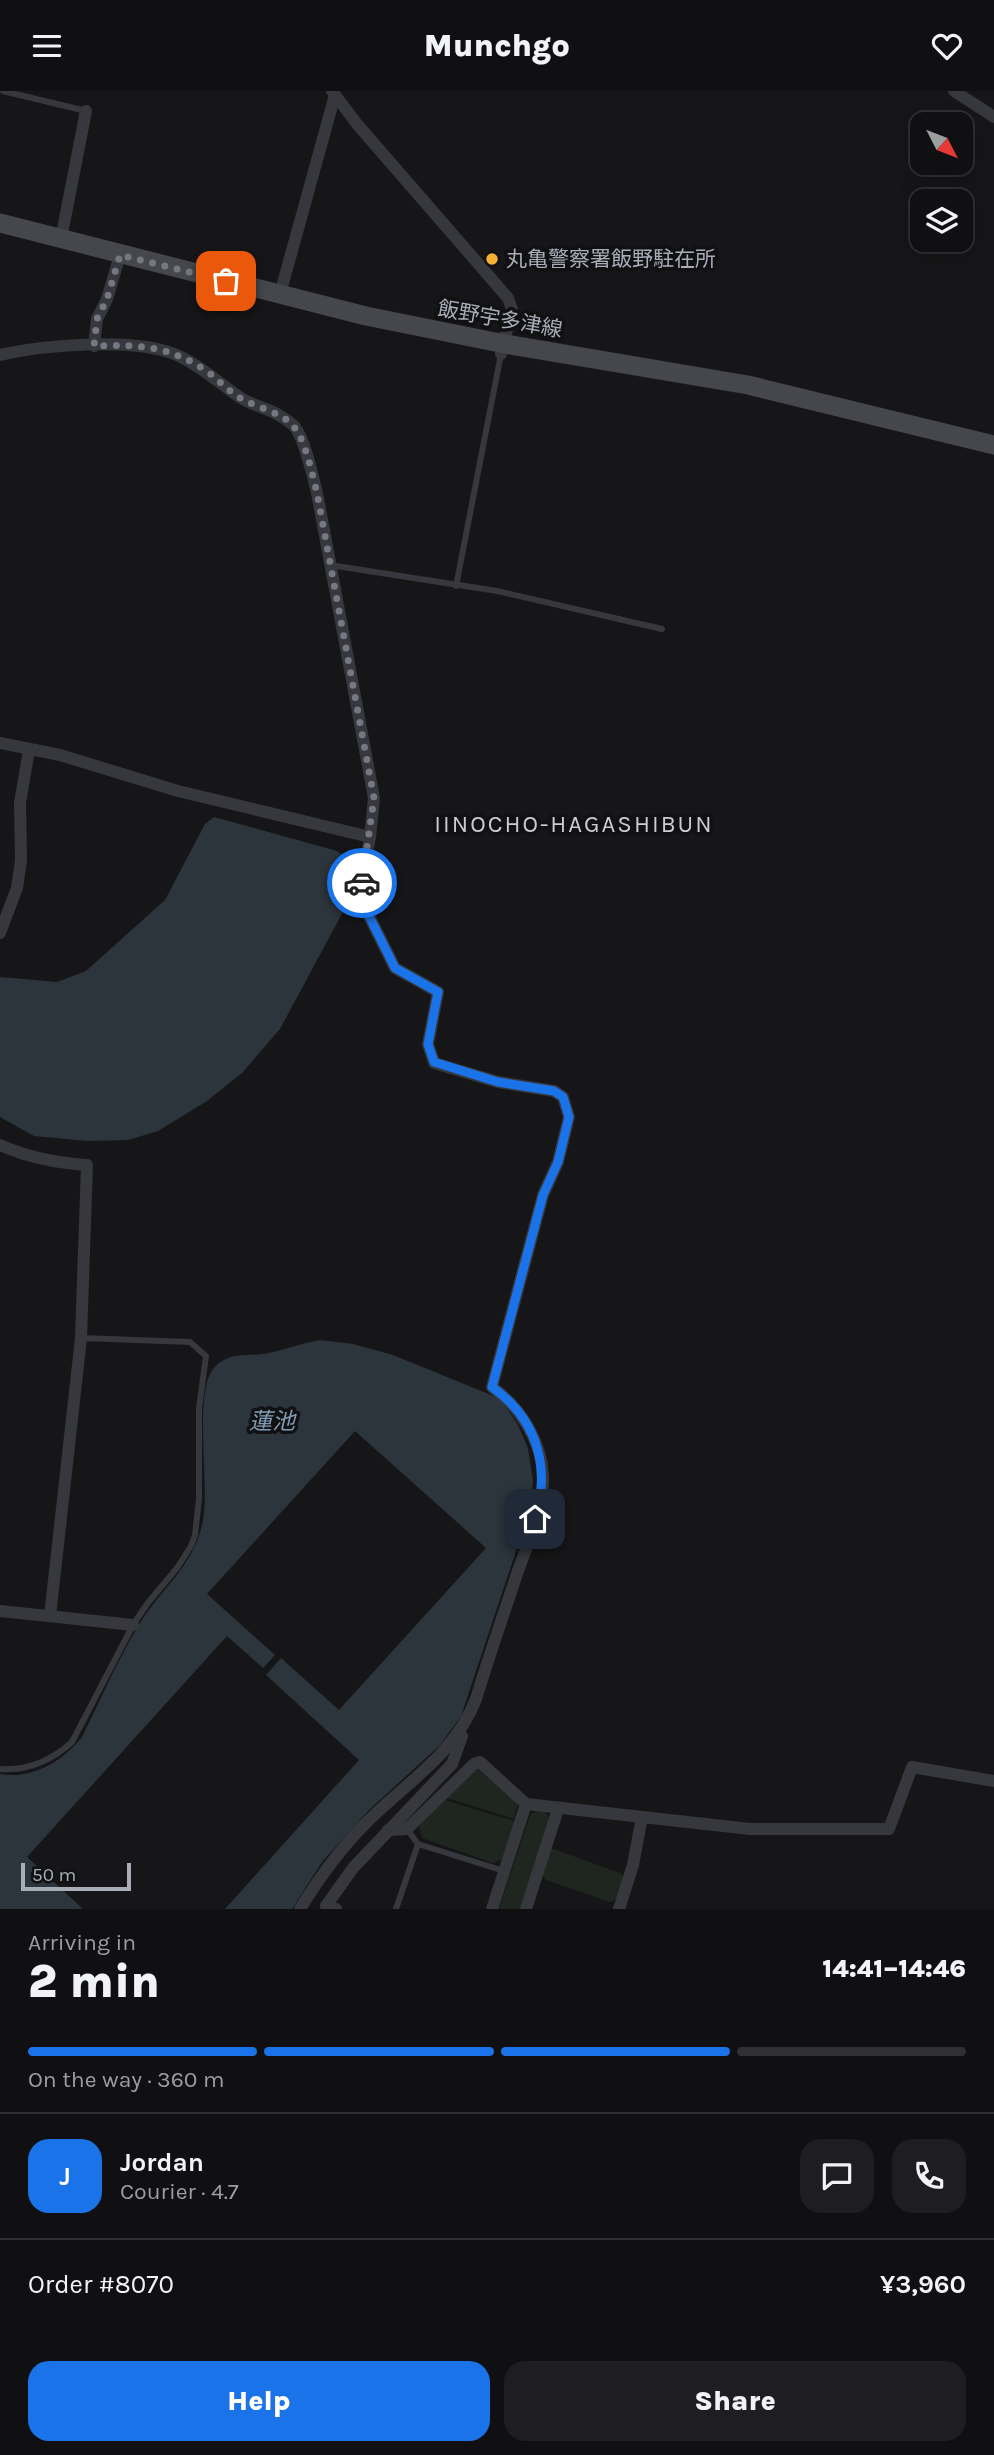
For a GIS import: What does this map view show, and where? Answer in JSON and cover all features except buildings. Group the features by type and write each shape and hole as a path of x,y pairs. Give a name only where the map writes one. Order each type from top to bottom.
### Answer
{"main road":[{"name":"飯野宇多津線","path":"0,223 503,349 748,385 994,445"}],"street":[{"path":"954,91 994,117"},
{"path":"280,294 334,93"},
{"path":"334,93 357,124 508,298 512,309 503,349"},
{"path":"61,239 86,111"},
{"path":"94,346 97,319 107,299 120,255"},
{"path":"0,355 32,348 131,345 155,347 179,356 207,372 240,398 275,413 295,427 308,459 317,493 374,798 361,888 365,908 395,968 438,992 428,1044 434,1062 498,1082 554,1091 563,1097 569,1117 558,1162 543,1195 492,1387 514,1405 532,1434 541,1460 541,1500 452,1764 353,1868 327,1906 336,1909"},
{"path":"0,743 60,755 178,790 370,837"},
{"path":"0,933 17,888 22,860 20,803 29,750"},
{"path":"0,1146 23,1156 87,1165 81,1338 50,1616"},
{"path":"0,1611 133,1625"},
{"path":"300,1909 340,1851 366,1823 438,1757 467,1721"},
{"path":"388,1830 407,1829 474,1764 480,1762 526,1804 750,1829 889,1829 912,1767 994,1781"},
{"path":"492,1909 526,1804"},
{"path":"526,1909 558,1809"},
{"path":"619,1909 633,1865 642,1817"}],"lane":[{"path":"3,91 86,111"},
{"path":"456,586 503,349"},
{"path":"330,565 497,591 662,629"},
{"path":"0,1769 32,1766 59,1754 72,1742 133,1625 186,1556 195,1535 199,1499 199,1408 206,1356 190,1342 81,1338"},
{"path":"407,1829 418,1844 504,1871"},
{"path":"396,1909 418,1844"}],"shaded area":[{"path":"478,1769 518,1803 514,1819 447,1798"},
{"path":"445,1800 514,1821 502,1859 493,1863 422,1838 419,1826"},
{"path":"543,1811 550,1822 520,1909 499,1909 530,1815"},
{"path":"551,1848 620,1873 624,1877 617,1899 610,1902 546,1880 541,1874"}],"water":[{"path":"214,817 337,851 349,860 344,910 280,1029 242,1073 207,1101 158,1131 128,1140 88,1141 34,1136 0,1117 0,977 57,982 86,971 165,900 205,824"},
{"name":"蓮池","path":"320,1340 353,1344 393,1355 501,1399 518,1425 528,1448 533,1481 530,1509 461,1716 440,1745 369,1810 322,1862 292,1909 225,1909 359,1760 266,1675 281,1658 339,1710 486,1548 355,1431 207,1594 275,1655 263,1668 227,1636 27,1857 83,1909 0,1909 0,1774 24,1774 46,1767 66,1754 82,1737 140,1623 193,1550 199,1536 205,1504 204,1397 214,1368 233,1357 269,1353"}],"way so far":[{"path":"226,281 120,255 107,299 97,319 94,346 155,347 179,356 207,372 240,398 275,413 295,427 308,459 317,493 374,798 362,883"}],"place":[{"name":"丸亀警察署飯野駐在所","path":"492,259"}],"district":[{"name":"IINOCHO-HAGASHIBUN","path":"574,824"}],"route":[{"path":"362,883 365,908 395,968 438,992 428,1044 434,1062 498,1082 554,1091 563,1097 569,1117 558,1162 543,1195 528,1247 492,1387 514,1405 532,1434 541,1460 541,1500 535,1519"}]}
